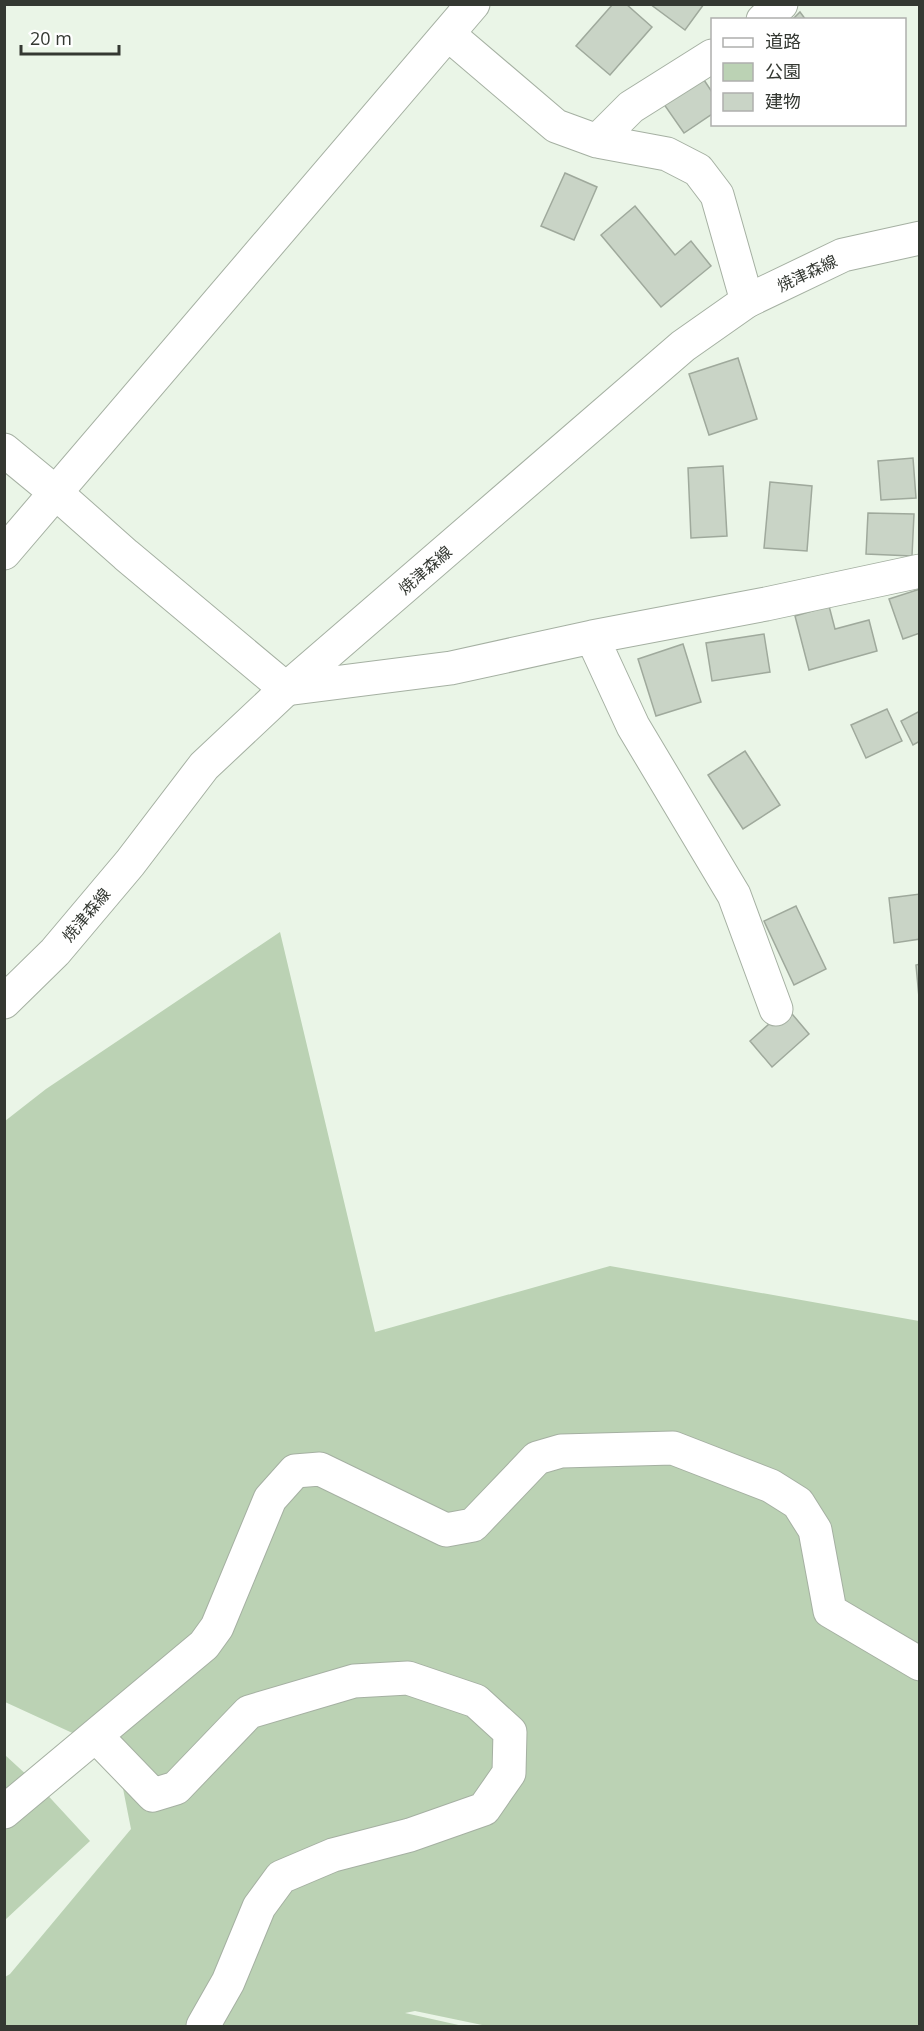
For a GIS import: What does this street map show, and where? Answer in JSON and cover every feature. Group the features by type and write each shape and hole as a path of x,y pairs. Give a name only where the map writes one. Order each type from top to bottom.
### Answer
{"street":[{"path":"4,553 473,4"},
{"path":"765,18 781,4"},
{"path":"448,34 556,126 597,141 667,154 698,170 717,195 747,301"},
{"path":"597,141 631,107 711,57"},
{"name":"焼津森線","path":"4,1002 55,952 108,890 204,766 286,689 682,346 747,301 843,255 920,238"},
{"path":"4,450 286,689 451,668 920,571"},
{"path":"592,637 633,726 734,896 776,1009"},
{"path":"4,1812 204,1645 217,1627 270,1498 295,1471 320,1470 446,1530 473,1525 537,1458 561,1451 673,1448 771,1486 798,1503 815,1530 830,1611 920,1664"},
{"path":"96,1736 153,1795 176,1788 249,1712 354,1681 408,1678 476,1701 510,1732 509,1773 484,1809 410,1835 333,1855 281,1877 259,1907 228,1982 203,2026"}],"green space":[{"path":"280,932 375,1332 610,1266 919,1321 919,2026 487,2026 415,2011 405,2013 463,2026 5,2026 5,1977 10,1974 131,1829 116,1753 5,1702 5,1121 46,1089"},
{"path":"5,1755 41,1788 90,1841 5,1920"}],"building":[{"path":"613,4 626,4 652,27 610,75 576,46"},
{"path":"650,4 704,4 685,30"},
{"path":"800,12 804,18 794,18"},
{"path":"700,74 711,90 711,115 684,133 661,100"},
{"path":"565,173 597,187 574,240 541,226"},
{"path":"635,206 675,255 691,241 711,266 661,307 601,235"},
{"path":"738,358 757,419 709,435 689,374"},
{"path":"913,458 916,498 881,500 878,461"},
{"path":"723,466 727,536 691,538 688,468"},
{"path":"770,482 812,486 807,551 764,548"},
{"path":"868,513 914,514 912,556 866,554"},
{"path":"920,589 920,633 903,639 889,599"},
{"path":"829,606 835,629 869,620 877,651 809,670 795,616"},
{"path":"764,634 770,672 712,681 706,643"},
{"path":"683,644 701,702 656,716 638,659"},
{"path":"887,709 902,741 866,758 851,725"},
{"path":"920,711 920,741 913,745 901,721"},
{"path":"745,751 780,805 743,829 708,775"},
{"path":"920,894 920,939 894,943 889,898"},
{"path":"796,906 826,969 794,985 764,921"},
{"path":"920,964 920,1008 916,965"},
{"path":"787,1008 809,1034 772,1067 750,1041"}]}
